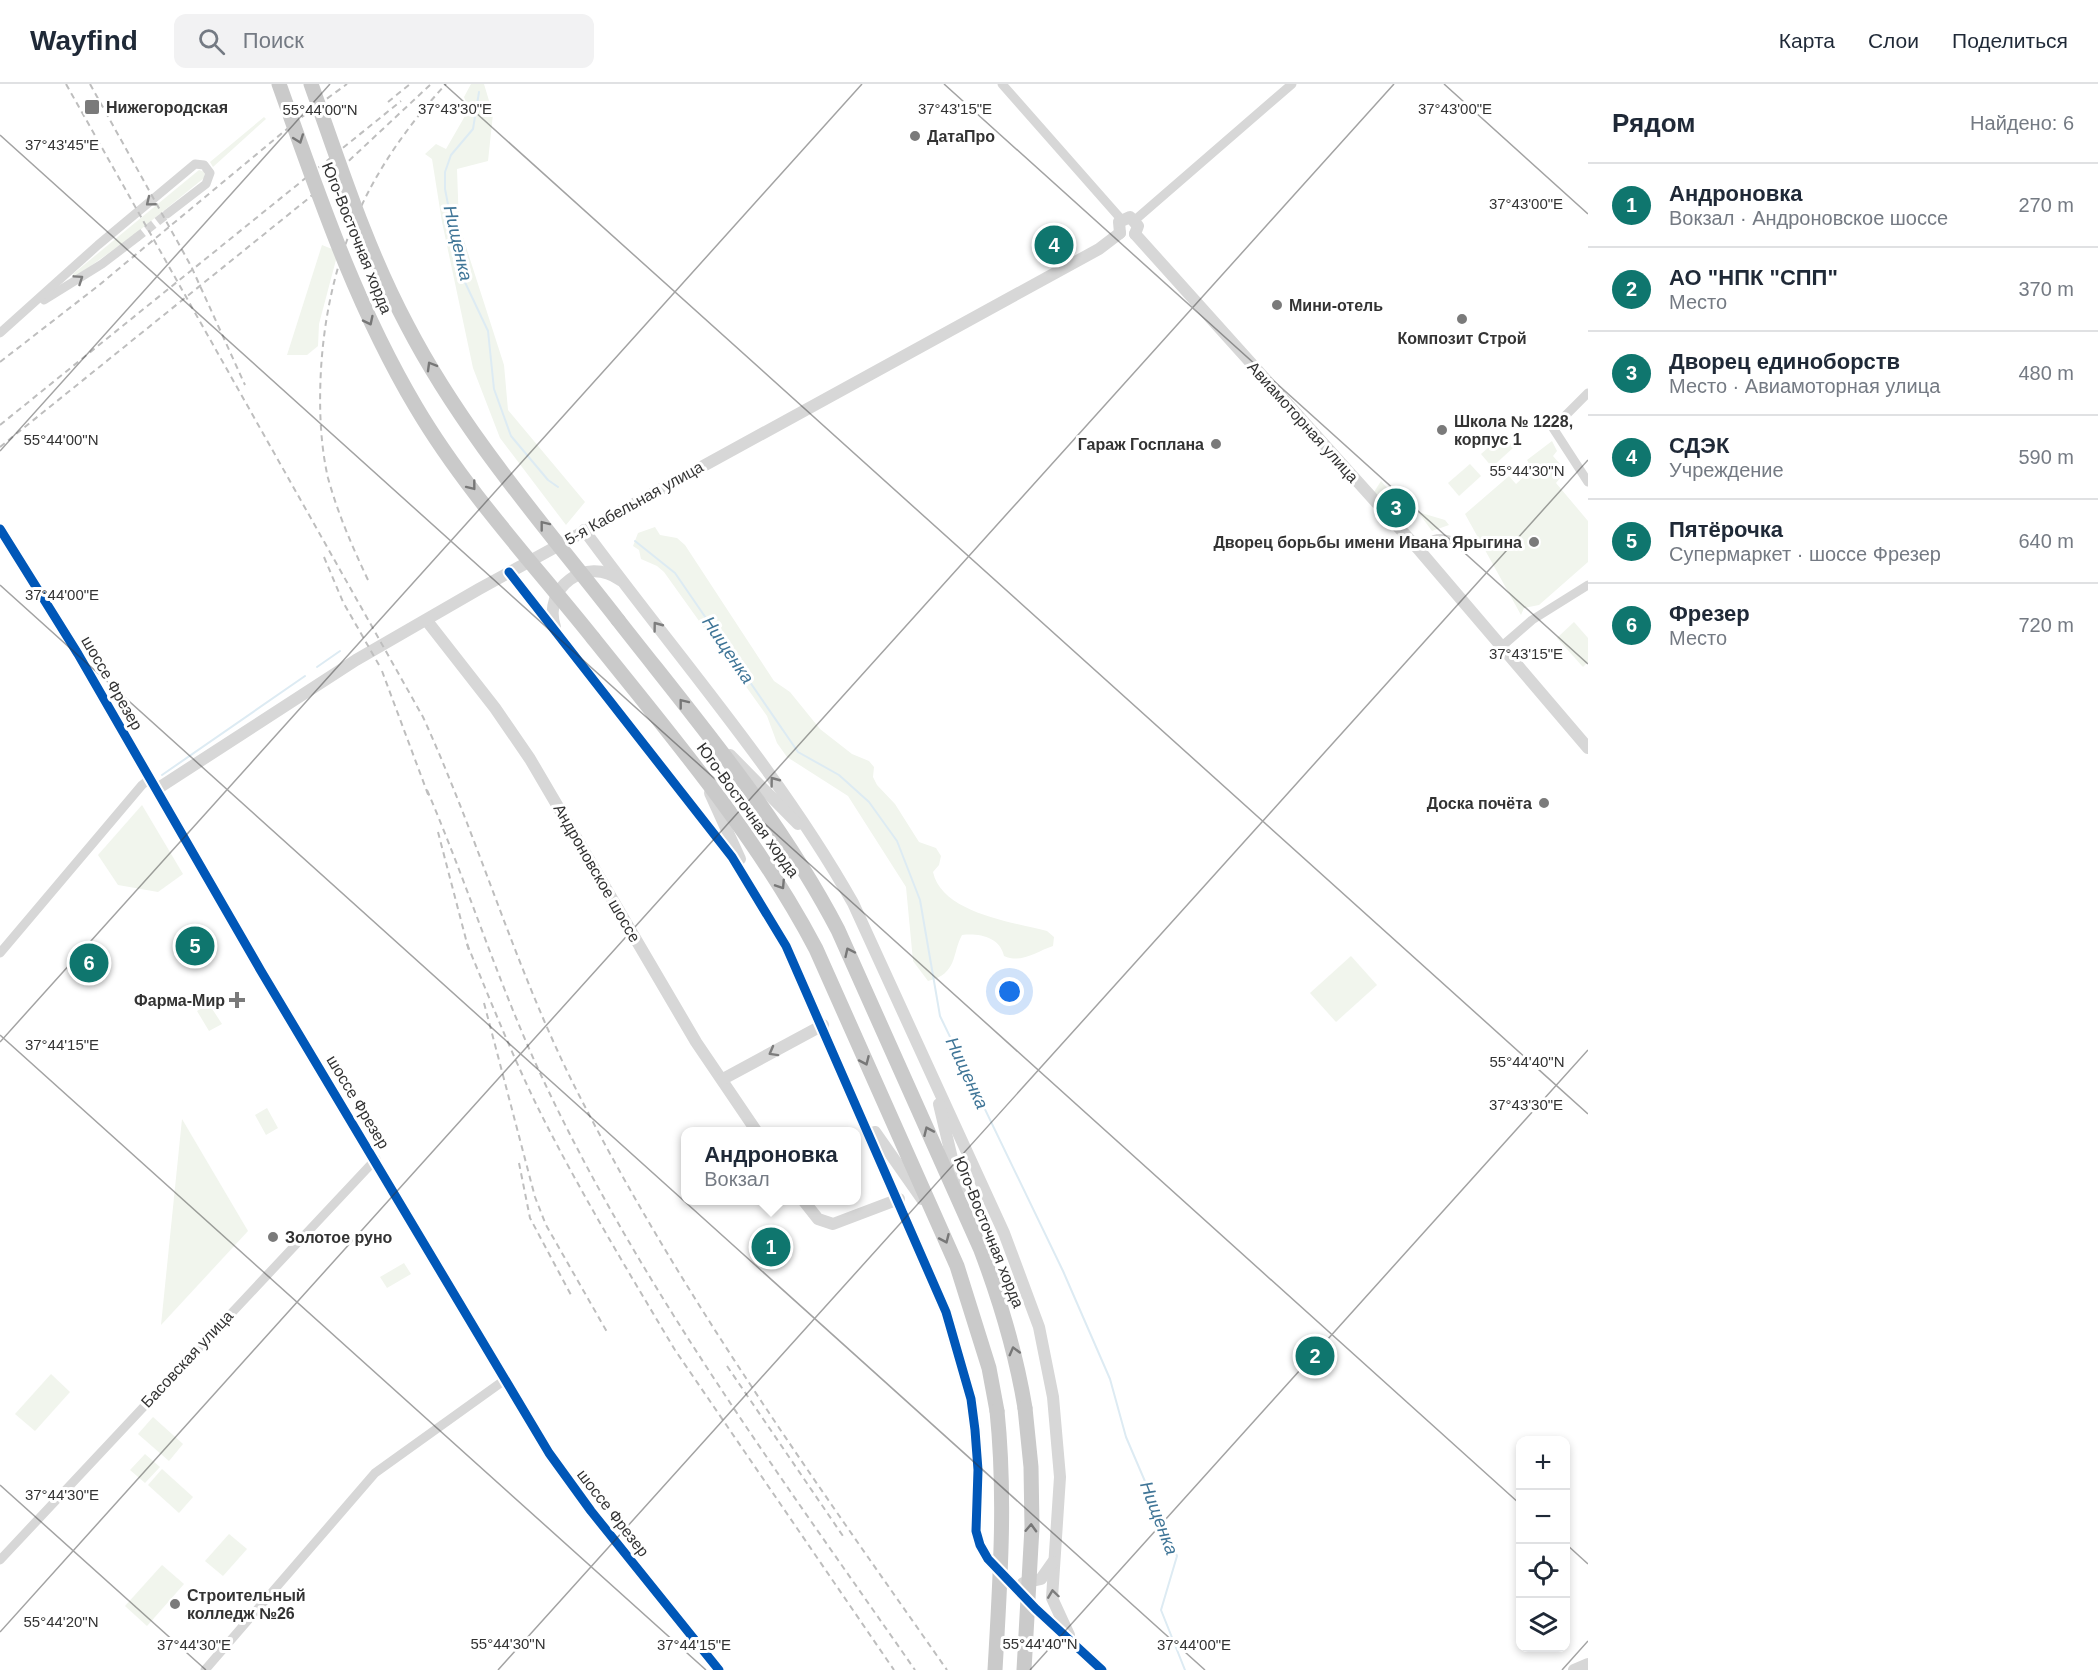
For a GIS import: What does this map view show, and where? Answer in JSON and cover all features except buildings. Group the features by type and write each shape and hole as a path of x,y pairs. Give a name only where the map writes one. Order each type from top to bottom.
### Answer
{"main road":[{"name":"Юго-Восточная хорда","path":"279,84 354,287 388,358 449,457 701,772 758,850 795,909 816,949 957,1266 975,1317 989,1368 997,1411 1003,1466 1003,1526 995,1670"},
{"name":"Юго-Восточная хорда","path":"311,84 362,227 407,325 475,436 754,793 813,882 864,984 966,1217 1001,1304 1017,1362 1025,1408 1031,1467 1032,1527 1024,1670"}],"street":[{"path":"1002,84 1121,219"},
{"path":"1135,220 1292,84"},
{"path":"0,333 98,245 186,172 195,165 204,165 210,173 206,184 167,214"},
{"path":"1130,217 1135,220 1138,226 1135,234 1125,237 1120,233 1118,228 1121,219 1130,217"},
{"name":"5-я Кабельная улица","path":"154,784 356,660 509,572 1099,249 1120,233"},
{"name":"Авиамоторная улица","path":"1135,234 1420,552 1588,748"},
{"path":"29,309 64,289 136,238"},
{"path":"1588,393 1553,428 1588,482"},
{"name":"шоссе Фрезер","path":"0,529 78,654 261,971 376,1159 549,1453 586,1504 719,1670"},
{"path":"584,530 820,846 853,903 1004,1233 1039,1327 1053,1397 1058,1439 1059,1513 1052,1598 1059,1618 1077,1647"},
{"path":"1420,552 1433,538 1440,537 1449,540"},
{"path":"509,572 725,847 755,892 786,946 899,1199 946,1312 959,1352 975,1430 978,1470 976,1531 980,1545 988,1559 1102,1670"},
{"path":"561,638 554,625 553,603 559,590 568,579 581,573 603,572 616,577 627,587"},
{"path":"1501,647 1532,620 1588,585"},
{"name":"Андроновское шоссе","path":"427,621 495,708 530,759 696,1042 754,1127"},
{"path":"698,722 820,846"},
{"path":"701,772 755,892"},
{"path":"0,953 142,784 154,784"},
{"path":"723,1079 823,1025"},
{"path":"932,1076 966,1217"},
{"path":"860,1112 935,1217"},
{"name":"Басовская улица","path":"0,1560 376,1159"},
{"path":"807,1205 818,1219 833,1224 899,1199"},
{"path":"206,1670 375,1473 507,1379"},
{"path":"1005,1576 1020,1582 1034,1582 1046,1573 1054,1558"},
{"path":"1574,1670 1588,1664"}],"shaded area":[{"path":"471,84 484,84 493,114 488,161 457,169 459,225 504,365 508,410 585,502 566,525 500,438 473,368 442,222 432,159 425,154 436,144 446,149 469,109 464,97"},
{"path":"264,117 266,119 213,167 210,162"},
{"path":"199,170 205,172 204,178 135,234 74,278 73,274"},
{"path":"322,245 332,249 337,256 319,324 318,346 307,355 287,355"},
{"path":"1503,435 1514,447 1492,467 1481,454"},
{"name":"Дворец борьбы имени Ивана Ярыгина","path":"1552,441 1557,451 1553,456 1566,471 1556,483 1588,521 1588,562 1539,605 1524,608 1521,615 1465,514 1509,476 1516,484 1532,469 1527,460"},
{"path":"1470,464 1481,476 1459,496 1448,483"},
{"path":"1381,481 1396,498 1387,506 1374,492"},
{"path":"1418,512 1445,520 1449,525 1432,531"},
{"path":"655,527 660,535 677,538 685,545 774,681 790,692 820,729 852,754 869,761 874,767 873,777 877,785 895,804 919,842 936,848 941,856 939,865 933,872 939,886 950,897 980,914 1047,931 1054,937 1053,946 1017,959 1004,956 998,944 993,940 982,936 962,935 949,968 938,978 928,981 913,961 906,887 848,796 787,757 777,743 767,716 664,572 641,559 639,550 633,546 638,533"},
{"path":"1574,622 1588,638 1588,662 1583,667 1557,638"},
{"path":"142,805 183,874 158,892 118,885 98,855"},
{"path":"1351,956 1377,985 1336,1022 1310,993"},
{"path":"209,1004 222,1024 209,1031 197,1011"},
{"path":"267,1108 278,1128 266,1135 255,1115"},
{"path":"182,1119 248,1231 161,1325"},
{"path":"404,1263 411,1274 387,1288 380,1277"},
{"path":"51,1374 70,1392 35,1431 15,1414"},
{"path":"153,1417 183,1444 169,1461 138,1434"},
{"path":"145,1454 160,1467 145,1483 130,1470"},
{"path":"162,1469 193,1497 179,1513 148,1485"},
{"path":"229,1534 247,1549 223,1576 205,1561"},
{"path":"162,1565 184,1584 147,1626 125,1606"}],"waterway":[{"name":"Нищенка","path":"479,92 473,129 451,155 445,172 445,189 462,276 488,331 494,389 511,436 548,480 558,487"},
{"name":"Нищенка","path":"635,541 675,573 798,752 839,775 869,802 897,841 920,900 940,1016 1063,1271 1110,1379 1126,1437 1177,1556 1161,1610 1185,1670"},
{"path":"317,667 340,651"},
{"path":"162,775 305,676"}],"tunnel":[{"path":"136,238 167,214"}],"railway":[{"path":"66,84 423,717 444,764 537,1004 580,1097 620,1172 663,1246 754,1390 849,1531 947,1670"},
{"path":"90,84 191,266 245,385"},
{"path":"0,362 98,286 299,119 347,84"},
{"path":"388,102 410,84"},
{"path":"368,580 341,517 325,465 320,396 325,327 343,251 357,215 374,181 395,148 446,84"},
{"path":"0,447 309,198 430,85"},
{"path":"0,425 401,101"},
{"path":"324,557 343,602 379,665"},
{"path":"382,671 429,797"},
{"path":"427,790 524,1038 579,1152 667,1305 714,1379 915,1670"},
{"path":"438,832 469,951"},
{"path":"467,944 512,1052 542,1116 623,1263 675,1350 894,1670"},
{"path":"484,1003 535,1197 546,1225 607,1332"},
{"path":"519,1163 530,1218 571,1295"},
{"path":"727,1366 845,1539"}],"cycle path":[{"path":"0,529 78,654 261,971 549,1453 591,1511 719,1670"},
{"path":"509,572 732,857 786,946 946,1312 971,1399 978,1470 976,1531 980,1545 988,1559 1036,1609 1102,1670"}],"place":[{"name":"Нижегородская","path":"92,107"},
{"name":"ДатаПро","path":"915,136"},
{"name":"СДЭК","path":"1054,245"},
{"name":"Мини-отель","path":"1277,305"},
{"name":"Композит Строй","path":"1462,319"},
{"name":"Школа № 1228, корпус 1","path":"1442,430"},
{"name":"Гараж Госплана","path":"1216,444"},
{"name":"Дворец единоборств","path":"1396,508"},
{"name":"Дворец борьбы имени Ивана Ярыгина","path":"1534,542"},
{"name":"Доска почёта","path":"1544,803"},
{"name":"Пятёрочка","path":"195,946"},
{"name":"Фрезер","path":"89,963"},
{"name":"Фарма-Мир","path":"237,1000"},
{"name":"Золотое руно","path":"273,1237"},
{"name":"Андроновка","path":"771,1247"},
{"name":"АО \"НПК \"СПП\"","path":"1315,1356"},
{"name":"Строительный колледж №26","path":"175,1604"}]}
